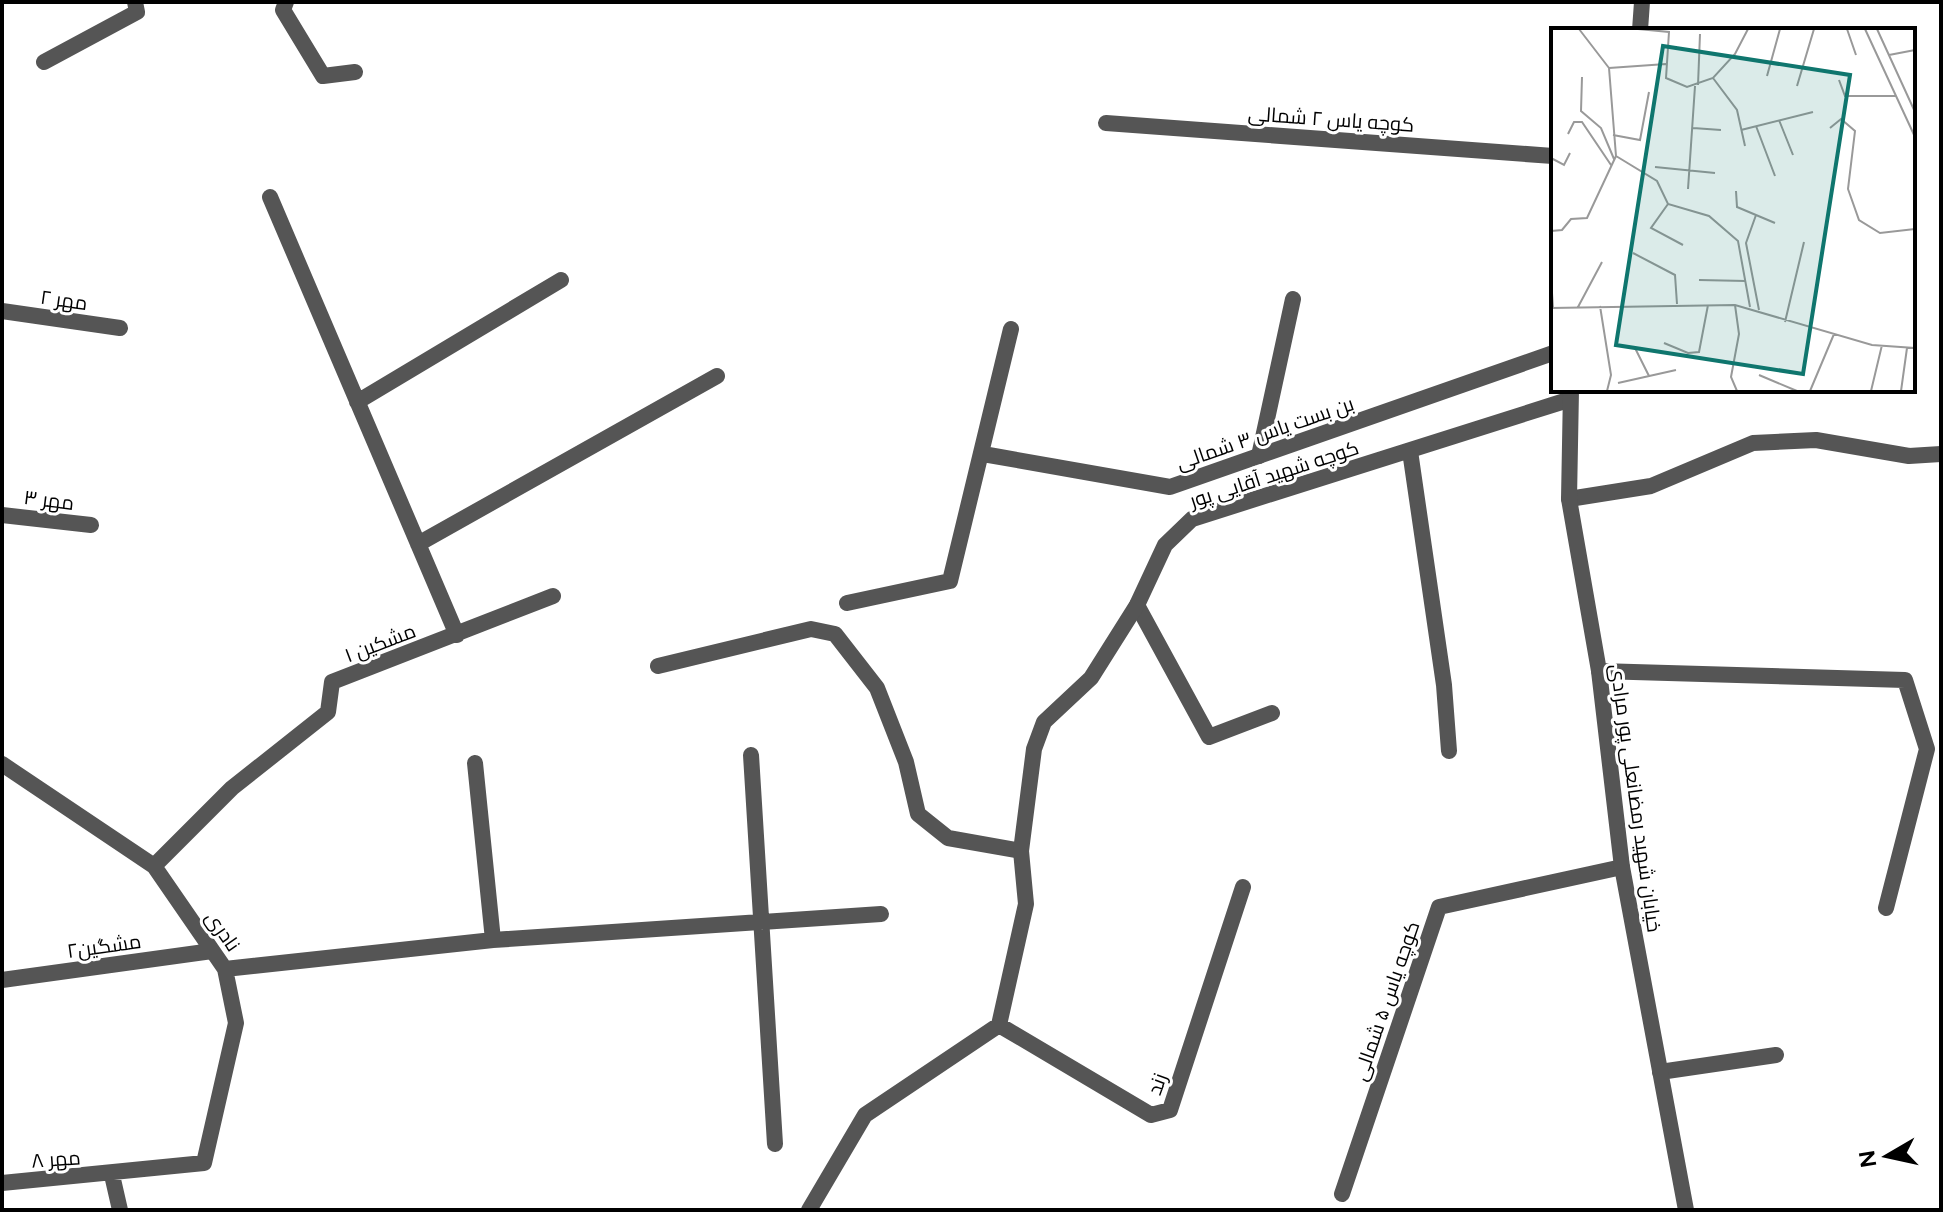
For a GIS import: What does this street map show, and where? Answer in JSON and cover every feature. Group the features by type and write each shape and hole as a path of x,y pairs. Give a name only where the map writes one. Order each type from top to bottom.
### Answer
{"street":[{"path":"44,62 137,12 135,2"},
{"path":"286,2 283,10 323,76 355,72"},
{"path":"1640,28 1642,2"},
{"name":"کوچه یاس ۲ شمالی","path":"1106,123 1551,156"},
{"path":"270,197 457,635"},
{"path":"357,402 561,280"},
{"path":"1259,456 1293,299"},
{"name":"مهر ۲","path":"2,311 120,328"},
{"path":"847,603 950,581 1011,329"},
{"name":"بن بست یاس ۳ شمالی","path":"983,454 1170,487 1551,354"},
{"path":"418,544 717,376"},
{"name":"کوچه شهید آقایی پور","path":"999,1025 1026,904 1021,851 1034,749 1044,722 1091,678 1137,605 1165,545 1192,519 1410,451 1570,395"},
{"name":"خیابان شهید رمضانعلی پور مرادی","path":"1570,395 1569,499 1599,671 1622,867 1686,1210"},
{"path":"1569,499 1651,486 1753,443 1816,440 1909,456 1941,454"},
{"path":"1410,451 1444,685 1449,751"},
{"name":"مهر ۳","path":"2,515 91,525"},
{"name":"مشکین ۱","path":"154,866 232,788 328,712 332,682 553,596"},
{"path":"1137,605 1209,737 1272,713"},
{"path":"658,666 811,629 835,634 877,688 906,762 918,814 948,838 1021,851"},
{"path":"1599,671 1905,680 1927,749 1886,908"},
{"path":"751,755 775,1144"},
{"path":"475,763 493,940"},
{"name":"نادری","path":"2,764 154,866 225,969 236,1023 204,1163 112,1175"},
{"name":"کوچه یاس ۵ شمالی","path":"1342,1194 1439,907 1622,867"},
{"name":"زند","path":"999,1025 1151,1115 1170,1110 1243,887"},
{"path":"225,969 493,940 881,914"},
{"name":"مشگین۲","path":"2,980 212,951"},
{"path":"809,1210 865,1115 999,1025"},
{"path":"1660,1072 1776,1055"},
{"path":"112,1175 120,1210"},
{"name":"مهر ۸","path":"2,1183 112,1175"}]}
